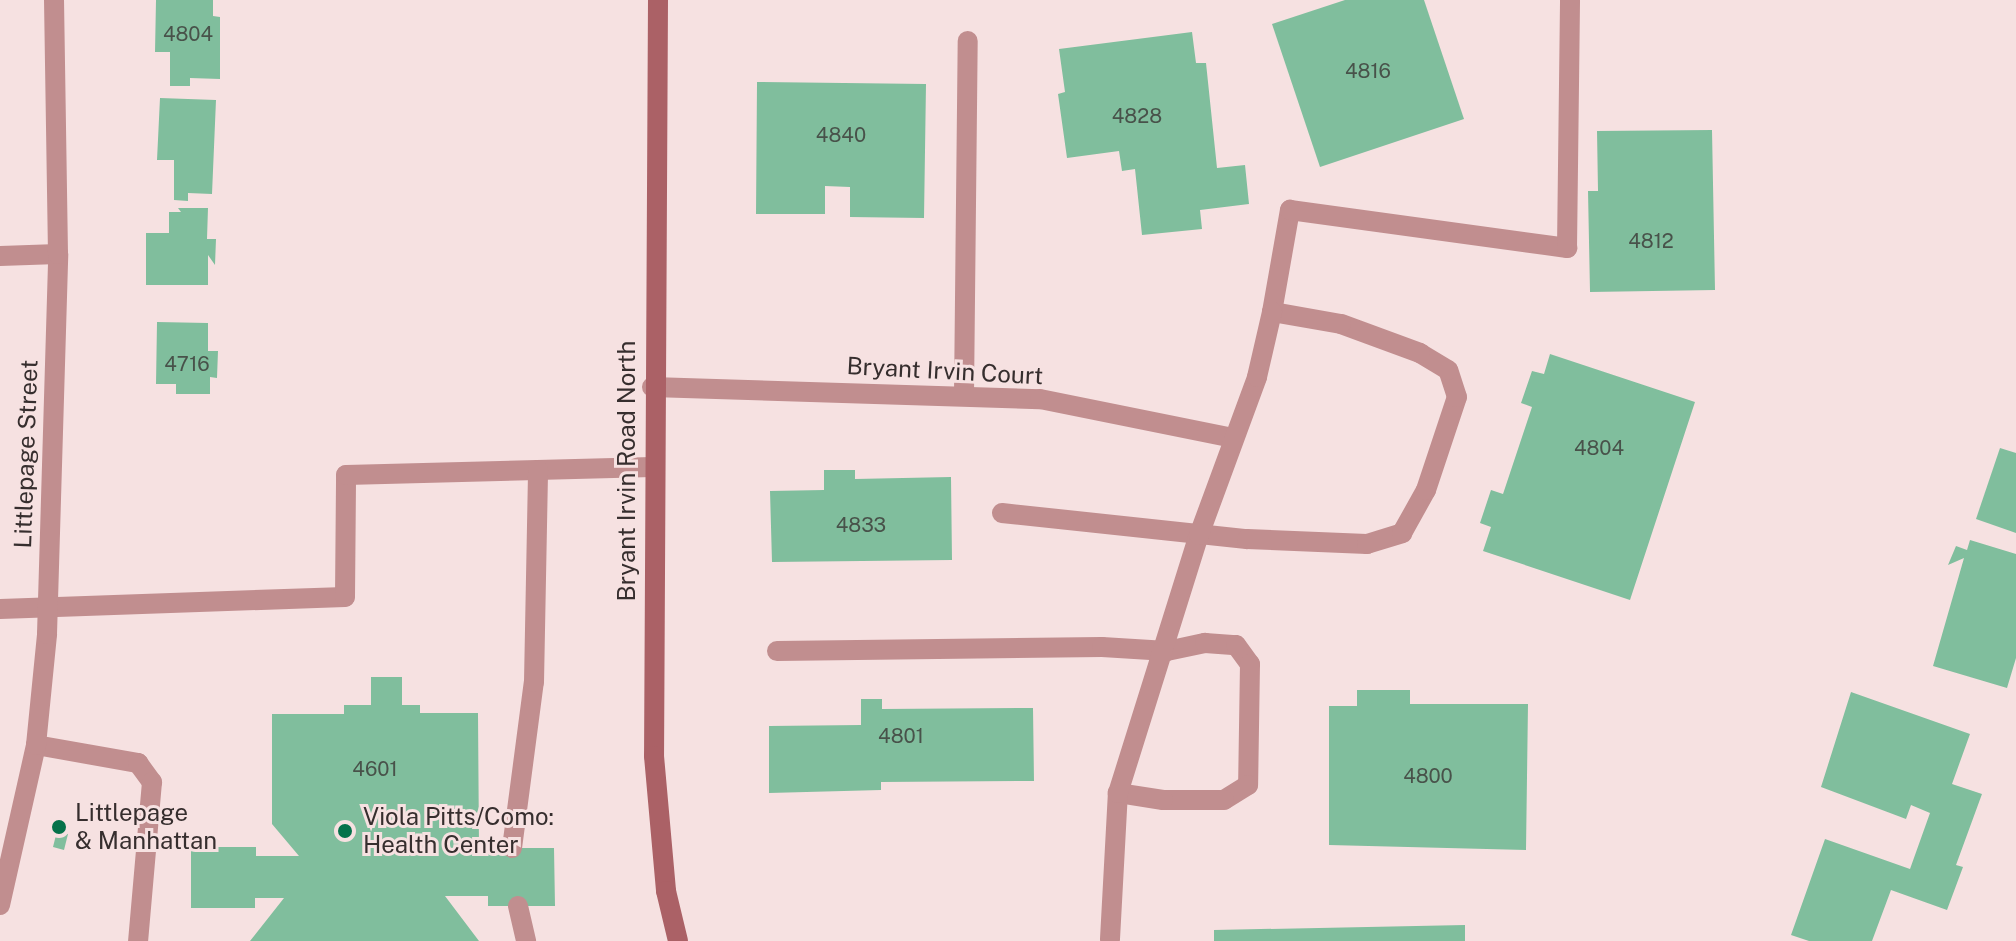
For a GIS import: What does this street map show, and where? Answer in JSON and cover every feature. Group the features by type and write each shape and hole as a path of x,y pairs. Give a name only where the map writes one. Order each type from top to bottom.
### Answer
{"main road":[{"name":"Bryant Irvin Road North","path":"658,0 652,387 654,756 666,891 678,941"}],"street":[{"name":"Littlepage Street","path":"0,905 36,745 48,609 58,254 54,0"},
{"path":"1110,940 1118,793 1167,651 1199,535 1257,377 1290,210 1567,248 1570,0"},
{"path":"964,394 968,41"},
{"path":"0,256 58,254"},
{"path":"1002,513 1199,535 1367,544 1402,533 1426,490 1457,397 1448,370 1420,353 1341,324 1272,312"},
{"name":"Bryant Irvin Court","path":"652,387 964,394 1040,399 1233,438"},
{"path":"0,609 345,597 346,475 652,467"},
{"path":"512,848 534,682 538,470"},
{"path":"777,651 1167,651 1205,643 1236,645 1250,664 1248,785 1224,800 1163,800 1118,793"},
{"path":"36,745 138,763 152,782 138,941"},
{"path":"518,906 526,941"}],"building":[{"path":"156,0 213,0 213,16 220,17 220,79 190,78 190,86 170,86 170,52 155,52"},
{"path":"1345,0 1424,0 1464,119 1320,167 1272,24"},
{"path":"1192,32 1196,63 1206,63 1217,168 1245,165 1249,204 1200,210 1202,229 1142,235 1135,169 1122,171 1119,151 1067,158 1058,94 1065,92 1059,49"},
{"path":"757,82 926,84 924,218 850,217 850,187 825,186 825,214 756,214"},
{"path":"160,98 216,100 212,194 188,193 188,201 174,200 174,160 157,160"},
{"path":"1712,130 1715,290 1590,292 1588,191 1598,191 1597,131"},
{"path":"178,208 208,208 207,239 216,239 215,265 208,255 208,285 146,285 146,233 169,233 169,212 181,212"},
{"path":"157,322 208,323 208,351 218,351 217,378 210,377 210,394 176,394 176,384 156,384"},
{"path":"1550,354 1695,402 1630,600 1483,551 1491,527 1480,523 1491,490 1503,494 1532,407 1521,403 1532,371 1544,374"},
{"path":"2000,448 2016,453 2016,533 1976,519"},
{"path":"824,470 855,470 855,479 951,477 952,560 772,562 770,491 824,490"},
{"path":"1970,540 2016,554 2016,658 2007,688 1933,666 1964,558 1948,565 1956,546 1967,550"},
{"path":"371,677 402,677 402,705 420,705 420,713 478,713 479,848 554,848 555,906 488,906 488,896 445,896 479,941 250,941 284,898 255,898 255,908 191,908 191,847 256,847 256,856 299,856 272,824 272,714 344,714 344,705 371,705"},
{"path":"1357,690 1410,690 1410,704 1528,704 1526,850 1329,845 1329,706 1357,706"},
{"path":"1851,692 1970,734 1952,784 1982,794 1956,865 1963,867 1947,910 1891,890 1872,941 1809,941 1791,935 1825,839 1910,869 1930,813 1911,805 1906,819 1821,787"},
{"path":"861,699 882,699 882,709 1033,708 1034,781 881,782 881,790 769,793 769,726 861,725"},
{"path":"57,831 68,834 64,850 53,847"},
{"path":"1465,925 1465,941 1214,941 1214,930"}],"place":[{"name":"Littlepage & Manhattan","path":"59,827"},
{"name":"Viola Pitts/Como: Health Center","path":"345,831"}]}
